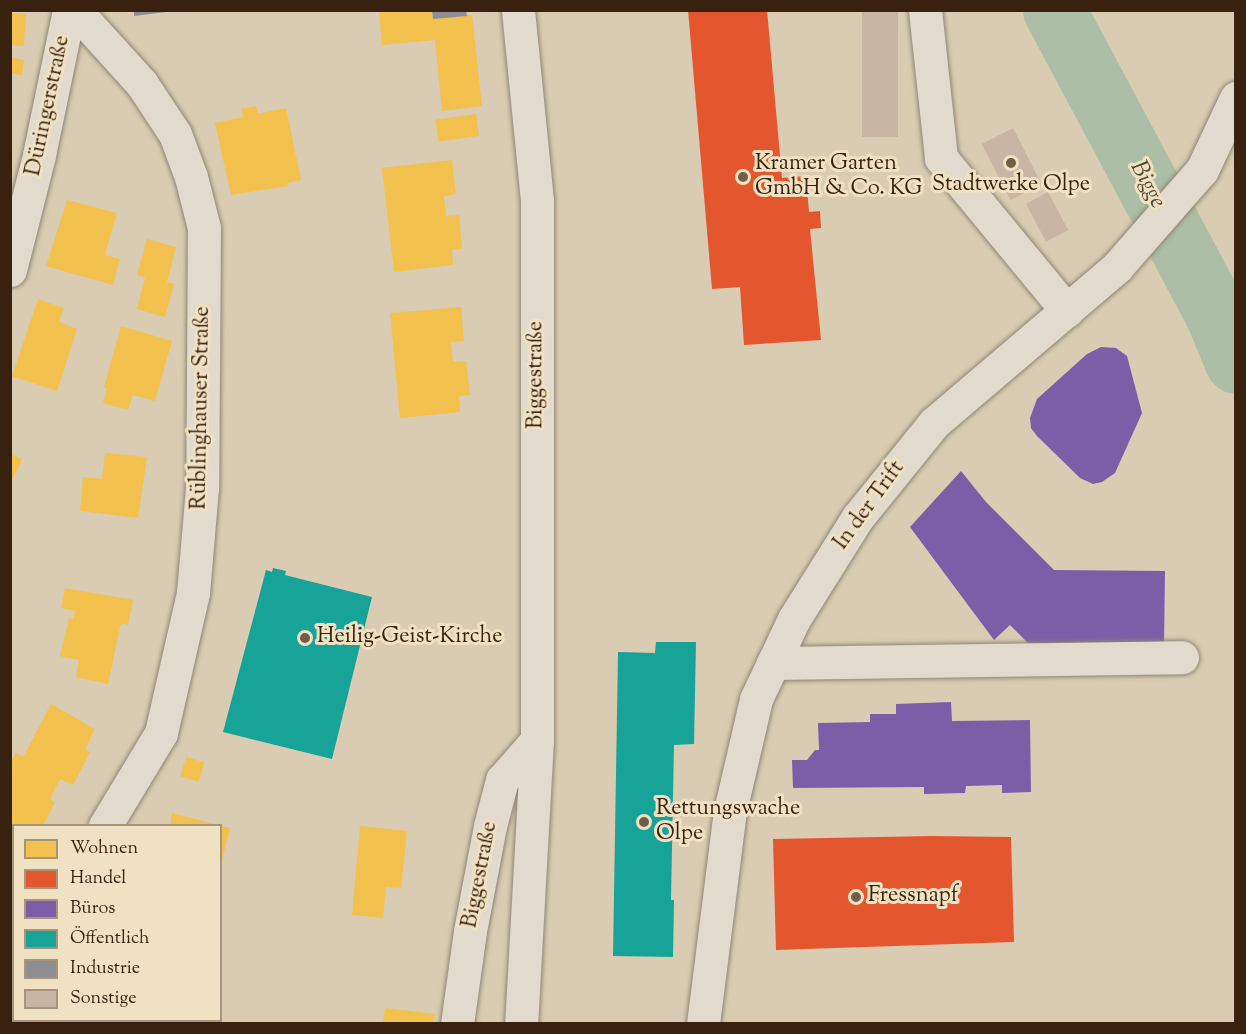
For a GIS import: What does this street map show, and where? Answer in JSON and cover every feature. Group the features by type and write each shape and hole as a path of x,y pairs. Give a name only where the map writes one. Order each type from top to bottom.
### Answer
{"street":[{"name":"Düringerstraße","path":"10,270 36,166 69,10"},
{"name":"Rüblinghauser Straße","path":"75,10 142,84 175,134 191,177 204,228 202,488 193,593 161,733 106,824"},
{"name":"Biggestraße","path":"518,10 537,201 537,740 521,1023"},
{"path":"926,10 941,158 1067,310"},
{"name":"In der Trift","path":"703,1023 730,811 756,699 794,619 858,517 934,423 1118,267 1202,170 1236,98"},
{"path":"773,663 1182,657"},
{"name":"Biggestraße","path":"457,1023 470,931 490,826 502,780 537,740"}],"building: Wohnen":[{"path":"432,10 433,19 472,15 482,106 442,111 435,40 382,45 379,11"},
{"path":"10,13 26,14 24,46 10,45"},
{"path":"10,57 24,60 22,75 10,73"},
{"path":"256,106 258,114 286,108 301,180 287,183 288,186 231,195 215,123 243,117 241,109"},
{"path":"476,114 479,136 438,141 435,120"},
{"path":"452,160 456,194 444,196 446,216 459,215 462,249 452,250 453,265 394,272 382,168"},
{"path":"67,200 117,213 105,255 120,259 113,285 46,266"},
{"path":"147,239 176,247 167,282 174,284 165,317 137,309 145,277 137,275"},
{"path":"38,299 64,308 59,322 77,329 57,391 12,376"},
{"path":"461,307 464,341 451,342 453,362 466,361 470,395 459,396 460,412 400,418 390,313"},
{"path":"121,326 172,341 155,401 133,395 128,410 103,403 107,388 104,387"},
{"path":"105,453 147,457 138,518 80,511 83,477 102,479"},
{"path":"10,454 22,459 10,485"},
{"path":"65,588 133,600 128,625 121,623 108,684 76,677 79,660 60,656 69,618 73,619 75,611 61,608"},
{"path":"51,704 95,729 85,749 90,752 73,785 60,779 50,799 55,802 44,824 12,824 12,866 10,869 10,763 16,753 23,757"},
{"path":"186,757 204,762 199,781 180,776"},
{"path":"172,813 214,824 170,824"},
{"path":"222,826 230,828 222,860"},
{"path":"360,826 407,831 401,888 386,887 383,918 352,915"},
{"path":"385,1008 435,1014 433,1024 383,1024"}],"building: Handel":[{"name":"Kramer Garten GmbH & Co. KG","path":"688,10 767,10 782,178 806,176 809,212 820,211 821,228 810,229 821,340 744,345 740,287 712,289"},
{"path":"1011,837 1014,942 776,950 773,839"}],"building: Büros":[{"path":"1101,347 1116,348 1127,356 1142,413 1115,473 1102,482 1093,484 1080,478 1037,436 1031,428 1030,418 1037,399 1087,354"},
{"path":"961,471 986,502 1054,570 1165,571 1164,643 1028,643 1010,625 994,640 910,527"},
{"path":"951,702 952,721 1030,720 1031,792 1002,793 1002,785 966,786 965,793 924,794 924,787 793,788 792,760 807,760 815,750 819,750 818,723 870,722 870,714 896,714 896,704"}],"building: Öffentlich":[{"name":"Heilig-Geist-Kirche","path":"273,568 286,571 285,575 372,597 332,759 223,732 266,570 272,572"},
{"name":"Rettungswache Olpe","path":"656,642 696,642 694,744 674,745 671,900 674,900 673,957 613,956 618,652 655,653"}],"building: Industrie":[{"path":"134,10 166,10 166,12 134,16"},
{"path":"432,10 466,10 467,16 433,19"}],"building: Sonstige":[{"path":"862,10 898,10 898,137 862,137"},
{"name":"Stadtwerke Olpe","path":"1013,128 1042,184 1010,200 982,144"},
{"path":"1048,192 1068,230 1046,242 1026,204"}],"waterway":[{"name":"Bigge","path":"1054,10 1215,311 1236,362"}],"place":[{"name":"Stadtwerke Olpe","path":"1011,163"},
{"name":"Kramer Garten GmbH & Co. KG","path":"743,177"},
{"name":"Heilig-Geist-Kirche","path":"305,638"},
{"name":"Rettungswache Olpe","path":"644,822"},
{"name":"Fressnapf","path":"856,897"}]}
